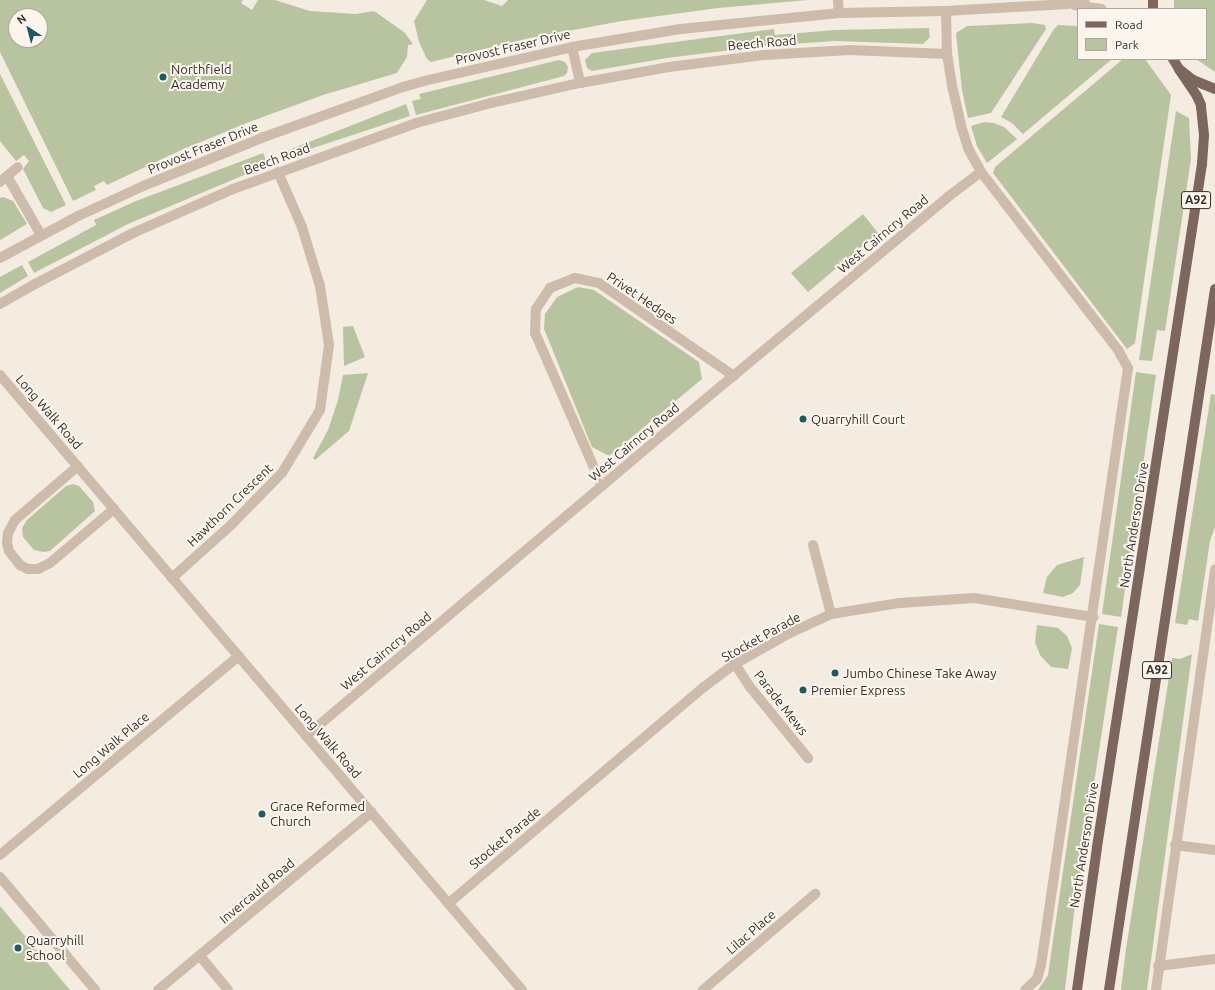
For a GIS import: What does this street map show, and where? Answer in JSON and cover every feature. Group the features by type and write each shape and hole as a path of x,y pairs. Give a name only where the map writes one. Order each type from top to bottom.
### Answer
{"main road":[{"name":"A92","path":"1173,60 1180,69 1194,80 1215,89"},
{"name":"North Anderson Drive","path":"1077,990 1097,847 1202,164 1204,136 1201,105 1180,69"},
{"name":"A92","path":"1109,990 1215,289"}],"street":[{"path":"838,0 839,14"},
{"name":"Provost Fraser Drive","path":"0,258 41,234 143,186 264,137 403,87 572,47 681,29 839,14 946,11 1067,4 1085,0"},
{"name":"Provost Fraser Drive","path":"1067,4 1095,8"},
{"path":"946,11 947,54 961,126 969,150 981,172"},
{"path":"572,47 580,83"},
{"name":"Beech Road","path":"0,304 133,233 278,172 416,123 580,83 669,66 764,55 850,50 947,54"},
{"path":"18,167 4,179 41,234"},
{"name":"Hawthorn Crescent","path":"172,578 231,525 282,473 320,410 329,345 320,286 302,227 278,172"},
{"name":"West Cairncry Road","path":"306,736 949,196 981,172"},
{"name":"North Anderson Drive","path":"981,172 1118,350 1128,368 1093,617 1041,965 1037,978 1025,990"},
{"name":"Privet Hedges","path":"602,486 535,333 536,309 550,288 575,278 599,283 734,376"},
{"name":"Long Walk Road","path":"0,375 522,990"},
{"name":"Long Walk Road","path":"78,466 15,520 8,533 7,543 9,551 20,564 28,570 38,569 50,563 114,509"},
{"path":"813,545 831,614"},
{"path":"1156,990 1158,966 1215,569"},
{"name":"Stocket Parade","path":"449,903 698,692 735,664 788,634 831,614 900,603 974,598 1093,617"},
{"name":"Long Walk Place","path":"0,855 239,656"},
{"name":"Parade Mews","path":"735,664 750,687 808,758"},
{"name":"Invercauld Road","path":"158,990 372,812"},
{"path":"1175,845 1215,850"},
{"path":"0,877 95,990"},
{"name":"Lilac Place","path":"703,990 816,894"},
{"path":"200,956 228,990"},
{"path":"1158,966 1215,959"}],"green space":[{"name":"Northfield Academy","path":"0,0 243,0 241,3 252,10 258,0 275,0 310,11 356,14 374,11 404,32 413,44 408,45 407,57 397,73 323,95 249,122 177,152 107,185 104,181 94,186 96,190 73,201 0,52"},
{"path":"427,0 484,0 502,6 508,0 808,0 718,8 622,21 530,38 431,62 427,59 419,42 414,21"},
{"path":"1174,0 1215,0 1215,72 1197,60 1207,60 1207,8 1174,8"},
{"path":"1032,23 1045,25 1046,29 991,113 968,118 962,90 956,33 967,26"},
{"path":"1058,25 1077,26 1077,60 1111,60 1023,134 1012,123 1001,117 1054,29"},
{"path":"929,28 930,37 923,44 835,41 763,46 667,58 592,71 587,68 585,60 592,53 774,29 775,35 835,30"},
{"path":"559,60 565,62 568,67 567,73 564,76 416,115 412,101 421,99 419,94"},
{"path":"1122,60 1146,60 1171,95 1135,343 1127,349 993,173 995,167"},
{"path":"0,74 66,205 51,212 43,208 23,169 29,161 24,155 16,161 0,141"},
{"path":"406,104 410,116 283,158 281,153"},
{"path":"1176,111 1189,118 1191,159 1165,331 1157,330 1152,361 1139,360"},
{"path":"984,122 994,123 1004,127 1017,139 987,163 977,146 971,126"},
{"path":"263,153 268,165 128,224 34,273 28,262 96,225 94,220 136,201"},
{"path":"3,197 13,201 27,224 0,240 0,198"},
{"path":"863,214 878,233 808,292 791,273"},
{"path":"22,265 28,276 0,293 0,277"},
{"path":"578,287 594,290 699,362 702,379 609,456 592,447 544,329 545,314 557,297"},
{"path":"353,326 365,357 344,366 343,327"},
{"path":"1136,372 1156,375 1121,617 1102,614"},
{"path":"368,373 349,431 315,460 313,458 328,430 338,400 343,375"},
{"path":"1211,394 1215,395 1215,527 1210,541 1198,621 1189,619 1187,625 1175,623"},
{"path":"73,484 79,486 93,502 95,511 50,551 43,552 34,550 23,537 22,528 27,520 66,486"},
{"path":"1084,557 1080,585 1073,593 1063,597 1043,593 1047,577 1057,565"},
{"path":"1099,624 1118,627 1074,913 1065,990 1038,990 1048,975"},
{"path":"1037,625 1058,628 1067,636 1072,648 1068,669 1051,667 1040,655 1035,642"},
{"path":"1192,654 1147,990 1121,990 1126,949 1172,658 1180,659"},
{"name":"Quarryhill School","path":"0,906 70,990 0,990"}],"place":[{"name":"Northfield Academy","path":"163,77"},
{"name":"Quarryhill Court","path":"803,419"},
{"name":"Jumbo Chinese Take Away","path":"835,673"},
{"name":"Premier Express","path":"803,690"},
{"name":"Grace Reformed Church","path":"262,814"},
{"name":"Quarryhill School","path":"18,948"}]}
